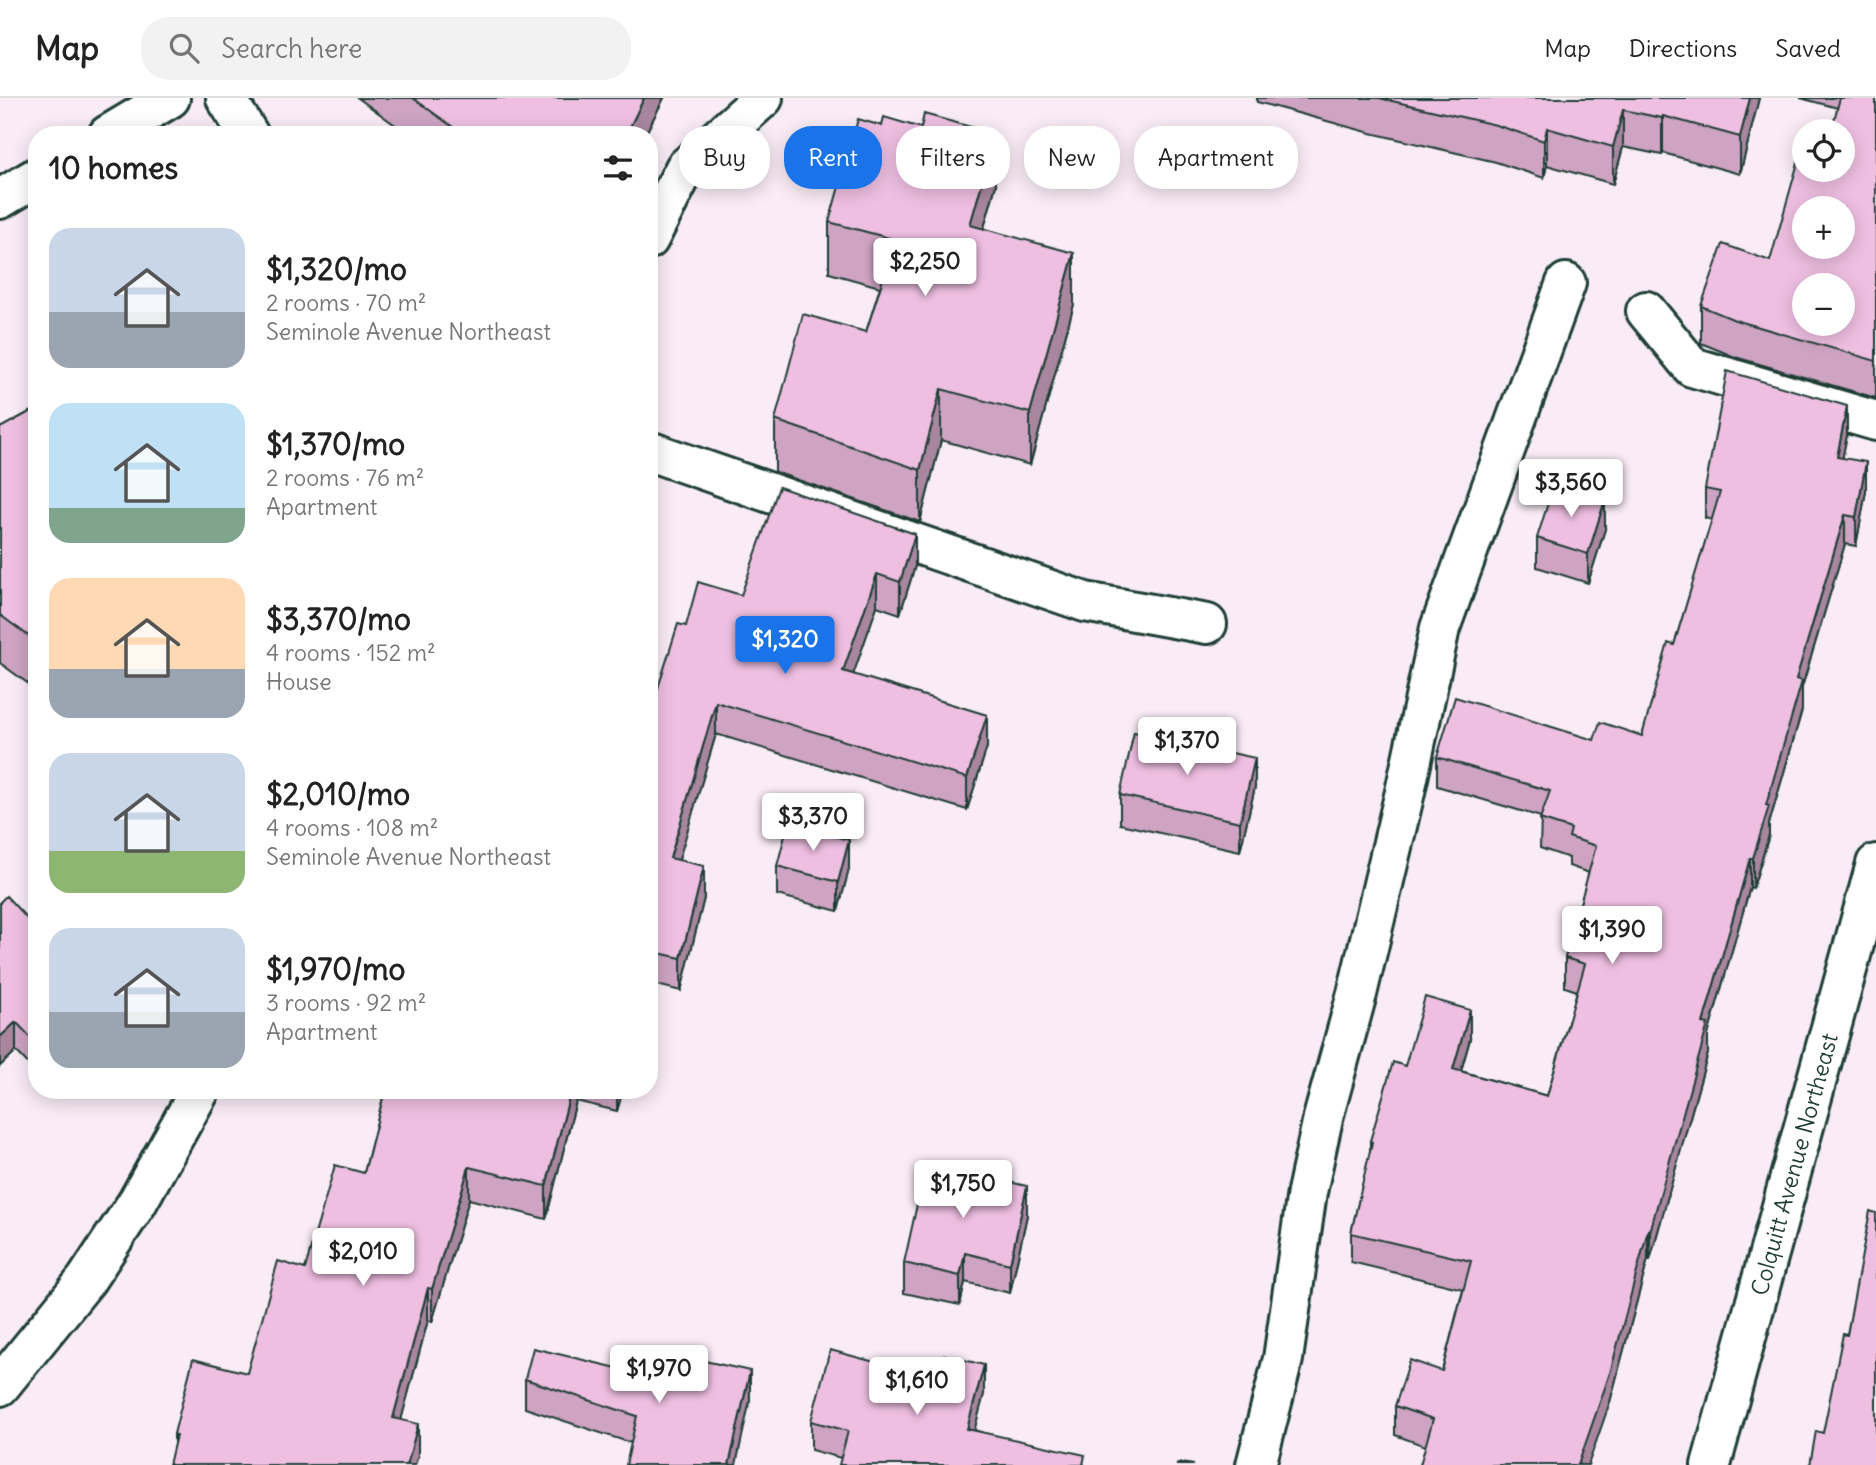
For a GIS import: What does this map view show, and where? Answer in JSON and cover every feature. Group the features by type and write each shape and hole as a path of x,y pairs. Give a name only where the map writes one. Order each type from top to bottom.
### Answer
{"main road":[{"path":"123,126 170,98"},
{"path":"226,98 243,126"},
{"path":"658,221 685,168 762,98"},
{"path":"0,199 28,182"},
{"path":"1256,1465 1283,1359 1307,1192 1323,1118 1367,954 1440,628 1566,283"},
{"path":"1646,312 1692,367 1876,421"},
{"path":"658,454 1085,602 1207,624"},
{"name":"Colquitt Avenue Northeast","path":"1711,1465 1876,864"},
{"path":"0,1386 86,1280 137,1203 195,1099"}],"building":[{"path":"413,98 644,98 630,126 452,126"},
{"path":"1379,98 1750,98 1740,137 1663,116 1662,118 1623,110 1613,147 1547,128 1544,141 1496,125"},
{"path":"1840,98 1876,98 1876,361 1735,320 1701,306 1723,244 1770,261 1792,182 1855,182 1855,119 1834,119"},
{"path":"924,114 967,126 921,126"},
{"path":"884,117 914,126 896,126 896,189 980,189 970,225 1074,253 1030,413 941,389 920,470 775,420 803,314 866,332 893,239 829,222 838,189 882,189"},
{"path":"858,119 882,126 856,126"},
{"path":"1727,371 1847,406 1837,457 1866,462 1856,517 1845,515 1796,679 1802,681 1766,805 1769,806 1753,858 1750,858 1703,1023 1708,1024 1610,1373 1578,1465 1420,1465 1433,1419 1395,1406 1410,1360 1442,1371 1471,1261 1351,1233 1372,1142 1370,1141 1393,1062 1405,1066 1425,997 1470,1010 1453,1069 1547,1096 1585,964 1565,958 1596,846 1569,837 1571,829 1540,819 1550,791 1437,757 1455,697 1594,740 1600,722 1642,736 1668,643 1674,645 1720,492 1705,489"},
{"path":"28,413 28,635 0,615 0,428"},
{"path":"1554,484 1605,500 1588,554 1537,538"},
{"path":"779,487 915,534 900,582 877,574 843,671 987,715 967,778 716,702 670,858 704,866 681,958 658,953 658,688 678,624 686,626 698,582 741,595"},
{"path":"1134,732 1255,758 1240,822 1120,795"},
{"path":"788,824 849,840 838,882 777,866"},
{"path":"6,896 28,919 28,1035 16,1022 0,1037 0,902"},
{"path":"383,1099 569,1099 546,1186 469,1167 432,1289 428,1288 393,1418 418,1424 407,1465 169,1465 193,1359 247,1373 278,1261 305,1269 335,1165 364,1173"},
{"path":"926,1164 1027,1186 1010,1264 965,1253 960,1276 904,1263"},
{"path":"1870,1211 1876,1213 1876,1465 1810,1465 1816,1431 1823,1433 1843,1334 1847,1335"},
{"path":"533,1348 676,1382 682,1356 750,1371 729,1465 626,1465 637,1416 525,1379"},
{"path":"830,1350 938,1379 944,1355 984,1365 967,1429 1085,1455 1083,1465 839,1465 848,1431 811,1421"}]}
